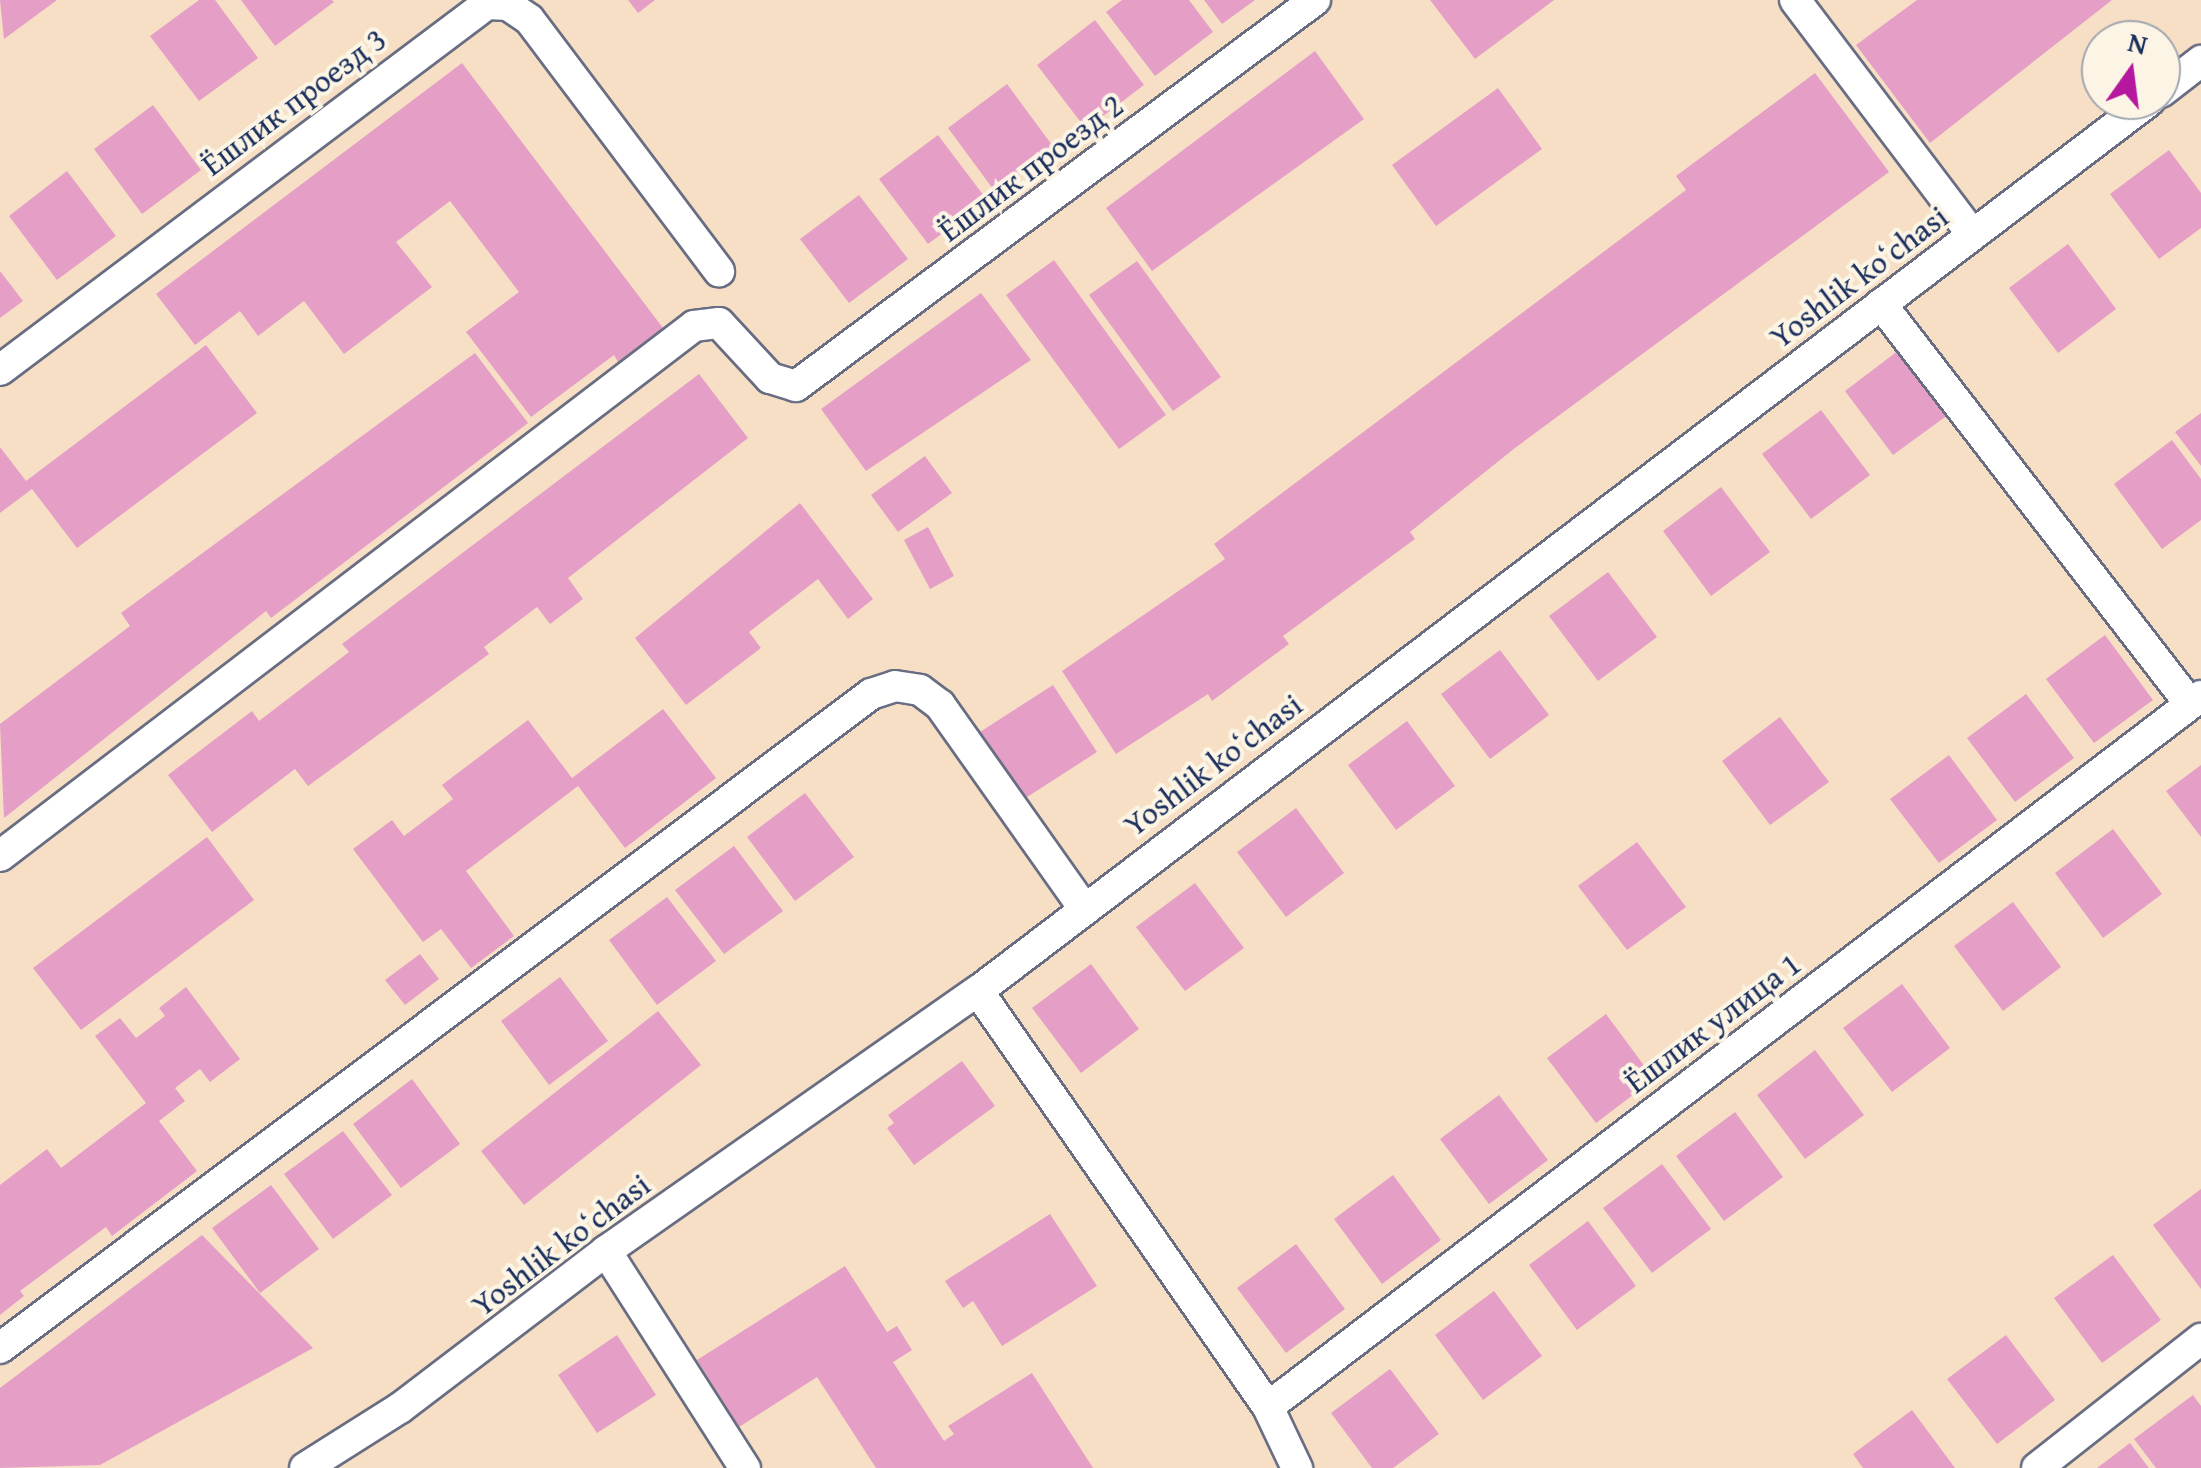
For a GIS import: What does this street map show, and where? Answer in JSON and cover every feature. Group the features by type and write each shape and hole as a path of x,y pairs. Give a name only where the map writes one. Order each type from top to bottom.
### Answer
{"street":[{"name":"Ёшлик проезд 2","path":"0,856 694,326 720,323 770,378 786,387 1316,0"},
{"path":"1795,0 1972,234"},
{"name":"Ёшлик проезд 3","path":"0,370 486,4 508,5 529,19 719,271"},
{"name":"Yoshlik koʻchasi","path":"305,1468 452,1371 606,1251 978,991 1083,907 2123,120"},
{"path":"1881,304 2196,700"},
{"path":"0,1348 871,694 895,686 920,690 940,705 1083,907"},
{"name":"Ёшлик улица 1","path":"1268,1406 2196,700"},
{"path":"978,991 1268,1406 1297,1468"},
{"path":"606,1251 745,1468"},
{"path":"2037,1468 2201,1339"}],"building":[{"path":"0,0 57,0 4,39"},
{"path":"199,0 215,0 258,58 199,101 150,36"},
{"path":"241,0 332,0 334,2 275,46"},
{"path":"628,0 655,0 638,13"},
{"path":"1122,0 1189,0 1213,32 1155,76 1106,12"},
{"path":"1204,0 1255,0 1222,24"},
{"path":"1430,0 1554,0 1475,59"},
{"path":"1917,0 2112,0 2087,20 2081,20 2081,24 1930,143 1856,45"},
{"path":"1095,20 1144,85 1086,129 1037,65"},
{"path":"1315,51 1364,119 1152,271 1106,208"},
{"path":"462,63 663,328 618,362 614,355 531,417 466,332 519,292 450,201 396,242 432,287 344,354 304,301 258,336 240,311 195,345 156,294"},
{"path":"1815,73 1889,172 1515,448 1410,532 1415,539 1283,636 1289,644 1212,701 1208,694 1116,754 1062,671 1225,559 1214,544 1686,190 1676,176"},
{"path":"1007,84 1055,149 996,193 948,128"},
{"path":"1498,88 1542,149 1436,226 1392,165"},
{"path":"153,105 201,170 142,214 94,149"},
{"path":"938,135 987,200 928,244 879,179"},
{"path":"2169,150 2201,193 2201,228 2159,259 2110,194"},
{"path":"67,171 116,236 57,280 9,216"},
{"path":"859,195 908,259 849,303 800,239"},
{"path":"2068,244 2116,309 2058,353 2009,288"},
{"path":"1054,260 1166,415 1119,449 1006,295"},
{"path":"1137,261 1221,377 1173,411 1089,295"},
{"path":"0,271 23,301 0,318"},
{"path":"981,293 1031,360 866,471 821,409"},
{"path":"206,345 257,413 77,548 32,489 0,513 0,447 26,481"},
{"path":"1903,347 1952,412 1893,455 1845,391"},
{"path":"475,353 528,423 271,618 266,611 4,818 0,724 130,626 121,613"},
{"path":"699,374 748,438 568,578 583,599 550,624 537,607 484,647 489,654 308,786 295,769 212,832 168,775 252,711 259,721 349,652 342,644"},
{"path":"1821,410 1870,475 1811,519 1762,454"},
{"path":"2201,413 2201,466 2175,432"},
{"path":"2172,440 2201,479 2201,520 2162,549 2114,484"},
{"path":"925,456 952,493 898,532 871,495"},
{"path":"1721,487 1770,552 1711,596 1663,531"},
{"path":"800,503 873,599 848,619 818,579 749,632 761,648 686,705 635,638"},
{"path":"928,527 954,576 930,589 904,540"},
{"path":"1608,572 1657,637 1598,681 1549,616"},
{"path":"2105,635 2153,700 2094,743 2046,679"},
{"path":"1500,650 1549,715 1490,759 1441,694"},
{"path":"1053,685 1097,752 1024,799 980,732"},
{"path":"2026,694 2074,758 2015,802 1967,738"},
{"path":"663,709 716,778 625,848 578,786 466,871 514,936 471,968 441,929 423,942 353,849 392,820 404,836 453,799 442,785 528,720 572,778"},
{"path":"1780,717 1829,782 1770,825 1722,761"},
{"path":"1407,721 1455,786 1396,830 1348,765"},
{"path":"1949,755 1997,820 1939,863 1890,799"},
{"path":"2201,765 2201,837 2166,791"},
{"path":"805,793 854,857 795,901 747,837"},
{"path":"1296,808 1344,873 1286,917 1237,852"},
{"path":"2113,829 2162,894 2103,938 2055,873"},
{"path":"207,837 254,900 81,1030 33,968"},
{"path":"1637,842 1686,907 1627,950 1578,886"},
{"path":"734,846 783,911 724,954 675,890"},
{"path":"1195,883 1244,948 1185,991 1136,927"},
{"path":"667,897 716,961 657,1005 609,940"},
{"path":"2013,902 2061,967 2003,1011 1954,946"},
{"path":"420,954 439,979 405,1005 385,980"},
{"path":"1091,964 1139,1029 1081,1073 1032,1008"},
{"path":"560,977 608,1041 549,1085 501,1021"},
{"path":"1902,984 1950,1048 1892,1092 1843,1028"},
{"path":"186,987 240,1059 210,1082 200,1069 175,1088 185,1101 159,1121 197,1171 112,1236 106,1227 20,1291 24,1296 0,1315 0,1185 47,1149 61,1168 146,1103 95,1036 120,1018 136,1038 165,1016 159,1008"},
{"path":"658,1011 701,1065 524,1205 481,1151"},
{"path":"1606,1014 1654,1079 1596,1123 1547,1058"},
{"path":"1815,1050 1864,1115 1805,1159 1757,1095"},
{"path":"962,1061 995,1106 914,1165 887,1128 894,1123 888,1115"},
{"path":"412,1079 460,1144 401,1188 353,1124"},
{"path":"1499,1095 1548,1160 1489,1204 1440,1139"},
{"path":"1735,1112 1783,1177 1724,1221 1676,1156"},
{"path":"343,1131 392,1195 333,1239 284,1174"},
{"path":"1662,1164 1711,1229 1652,1273 1603,1208"},
{"path":"1393,1175 1441,1240 1382,1284 1334,1219"},
{"path":"271,1185 319,1249 260,1293 212,1228"},
{"path":"2201,1189 2201,1289 2153,1225"},
{"path":"1050,1214 1097,1286 1002,1346 973,1301 963,1308 945,1281"},
{"path":"1588,1221 1636,1286 1577,1330 1529,1265"},
{"path":"202,1235 313,1348 100,1465 0,1468 0,1388"},
{"path":"1296,1244 1345,1309 1286,1353 1237,1288"},
{"path":"2113,1255 2161,1320 2102,1363 2054,1298"},
{"path":"845,1266 887,1332 897,1326 912,1350 893,1362 944,1441 954,1434 948,1426 1032,1373 1093,1468 876,1468 817,1377 739,1427 697,1360"},
{"path":"1494,1291 1542,1356 1483,1400 1435,1335"},
{"path":"617,1335 656,1395 597,1433 558,1375"},
{"path":"2006,1335 2055,1400 1997,1444 1947,1379"},
{"path":"1390,1369 1439,1434 1393,1468 1372,1468 1331,1413"},
{"path":"2193,1395 2201,1406 2201,1468 2156,1468 2134,1439"},
{"path":"1912,1410 1955,1468 1863,1468 1853,1454"},
{"path":"2130,1443 2149,1468 2097,1468"}]}
